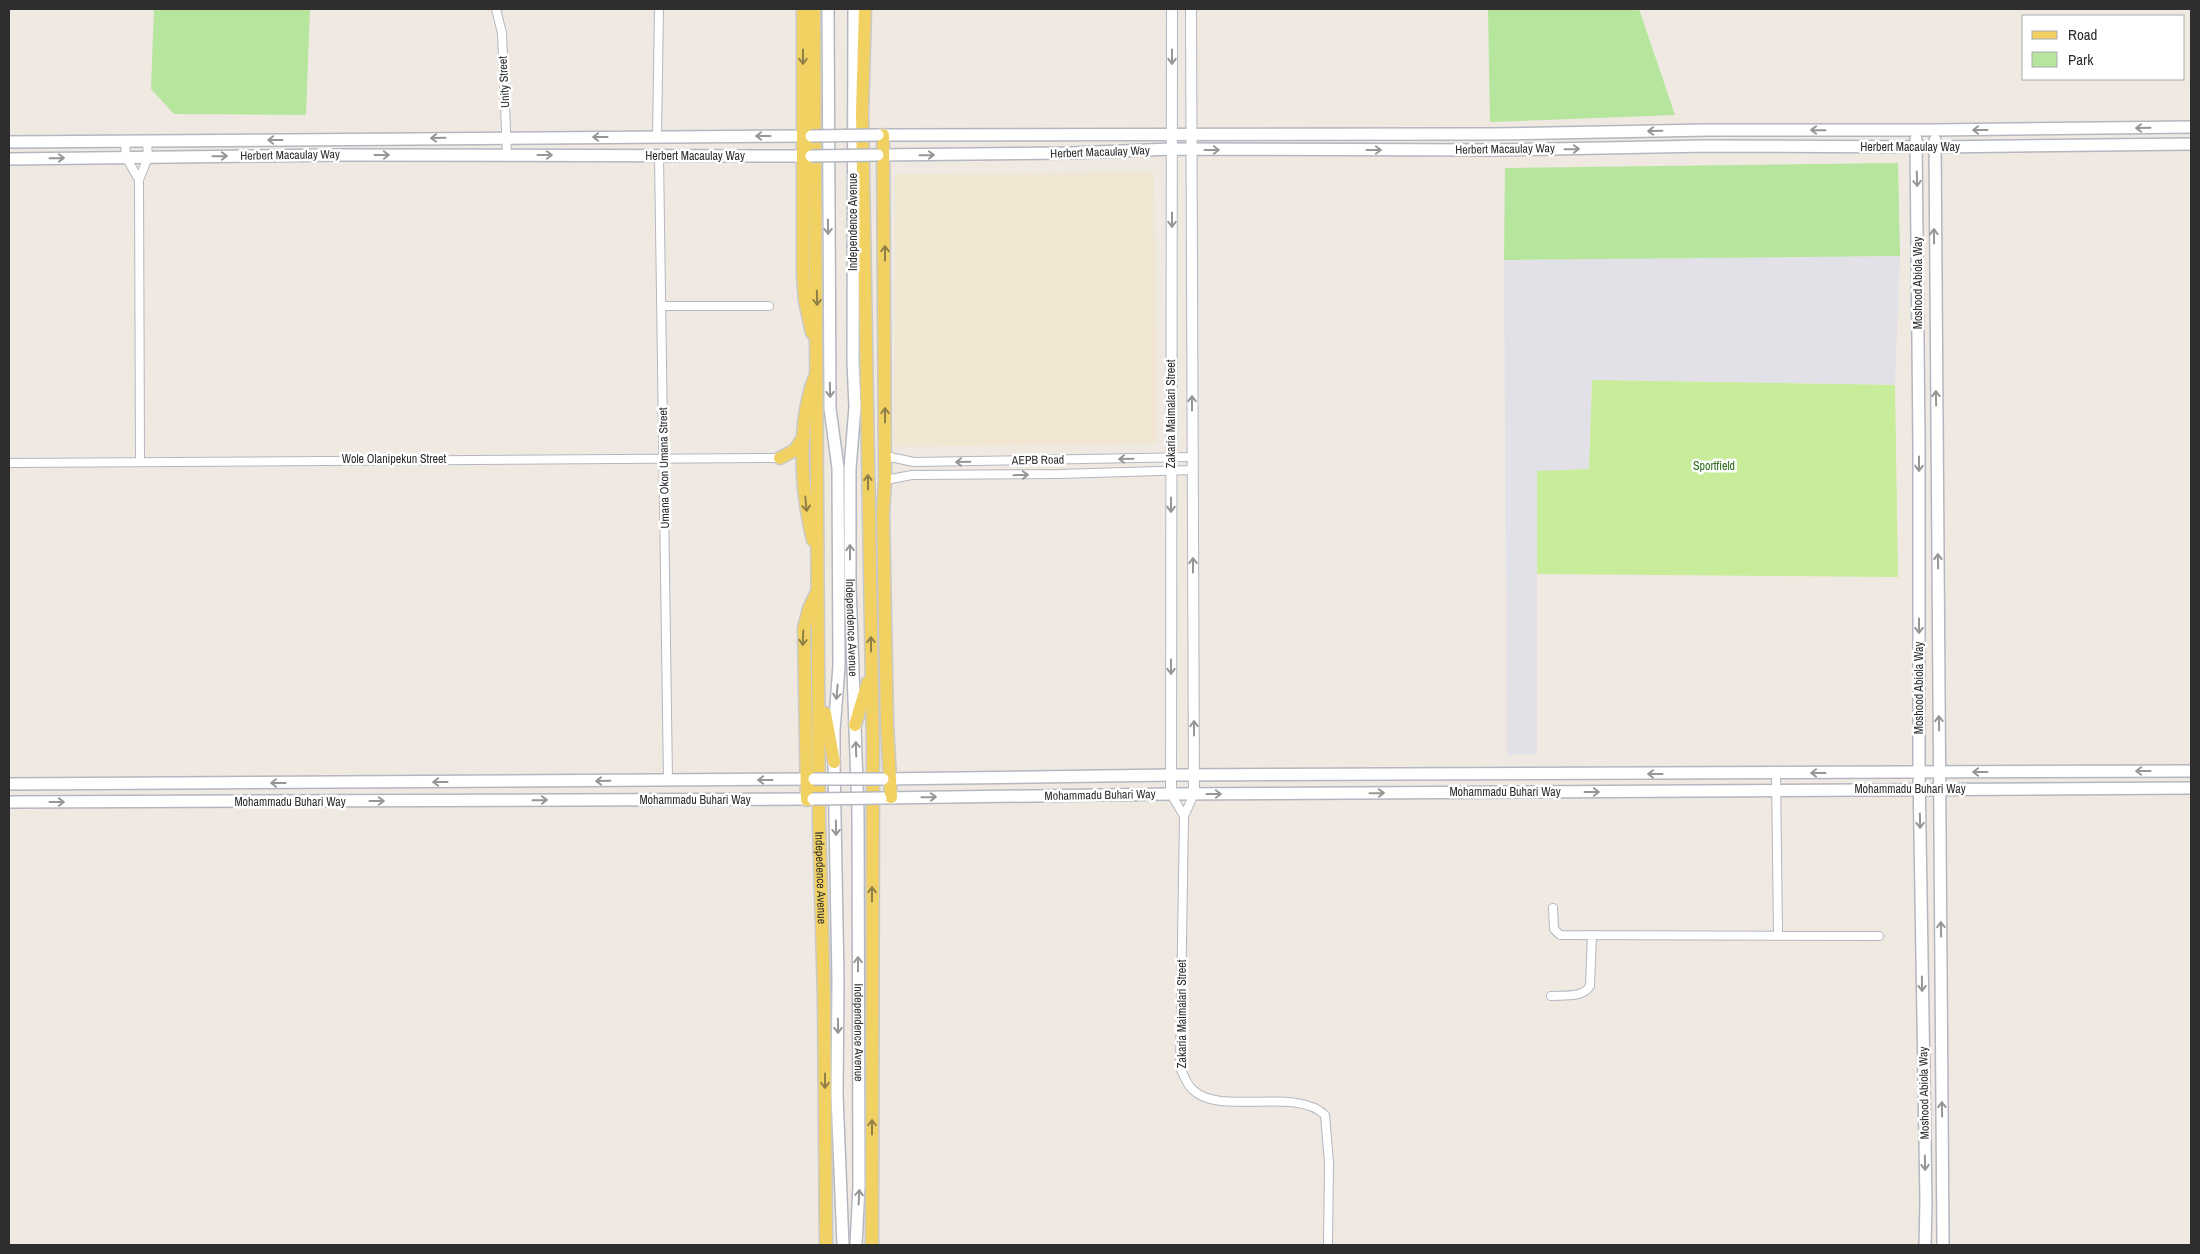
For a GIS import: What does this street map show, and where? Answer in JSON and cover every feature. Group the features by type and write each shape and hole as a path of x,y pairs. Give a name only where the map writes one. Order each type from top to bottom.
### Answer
{"main road":[{"path":"803,9 808,136 803,274 805,301 818,352"},
{"path":"814,9 818,352 818,674 834,762"},
{"name":"Independence Avenue","path":"828,9 830,409 838,468 839,666 834,730 834,762 838,980 837,1096 843,1245"},
{"name":"Independence Avenue","path":"854,9 853,362 855,407 850,468 850,586 858,812 859,1186 856,1245"},
{"name":"Independence Avenue","path":"865,9 862,112 873,743 872,1245"},
{"name":"Herbert Macaulay Way","path":"9,142 1171,133 1494,134 1708,130 2191,127"},
{"name":"Moshood Abiola Way","path":"1916,130 1920,443 1919,789 1926,1202 1924,1245"},
{"name":"Moshood Abiola Way","path":"1935,130 1943,1245"},
{"path":"880,135 885,456 883,514 887,725 886,798"},
{"name":"Herbert Macaulay Way","path":"9,159 507,155 807,156 1071,153 1172,149 1934,147 2191,144"},
{"path":"818,370 808,396 804,436 805,505 818,559"},
{"path":"780,458 796,450 804,436"},
{"path":"1920,443 1936,443"},
{"path":"780,458 796,466 804,478"},
{"path":"810,800 811,780 804,628 809,609 817,591"},
{"path":"855,725 872,671"},
{"name":"Indepedence Avenue","path":"818,674 826,1245"},
{"name":"Mohammadu Buhari Way","path":"9,784 811,780 1172,775 2191,771"},
{"path":"494,782 494,801"},
{"path":"152,802 153,783"},
{"name":"Mohammadu Buhari Way","path":"9,802 810,800 1171,794 2191,788"}],"street":[{"name":"Unity Street","path":"496,9 502,33 507,155"},
{"path":"657,136 659,9"},
{"name":"Zakaria Maimalari Street","path":"1171,794 1172,9"},
{"name":"Zakaria Maimalari Street","path":"1190,9 1194,794 1184,816 1180,1068 1191,1088 1210,1100 1290,1102 1308,1106 1325,1115 1329,1163 1328,1245"},
{"path":"140,462 139,180 148,157 148,141"},
{"path":"125,142 126,158 139,180"},
{"name":"Umana Okon Umana Street","path":"659,156 665,458 668,780"},
{"path":"662,306 768,306"},
{"name":"AEPB Road","path":"885,456 914,462 1192,457"},
{"name":"Wole Olanipekun Street","path":"9,463 780,458"},
{"name":"AEPB Road","path":"885,480 912,475 1059,474 1192,470"},
{"path":"1776,773 1778,935"},
{"path":"1171,794 1184,816"},
{"path":"1553,908 1554,929 1560,935 1879,936"},
{"path":"1551,996 1586,992 1590,986 1592,935"}],"shaded area":[{"path":"1154,173 1157,443 894,447 895,174"},
{"path":"1900,256 1895,385 1592,380 1589,469 1537,472 1537,754 1507,755 1504,260"}],"green space":[{"path":"154,9 310,9 306,115 174,114 151,89"},
{"path":"1488,9 1639,9 1675,115 1490,122"},
{"path":"1898,163 1900,256 1504,260 1505,168"},
{"name":"Sportfield","path":"1592,380 1895,385 1898,577 1537,574 1537,471 1589,469"}]}
